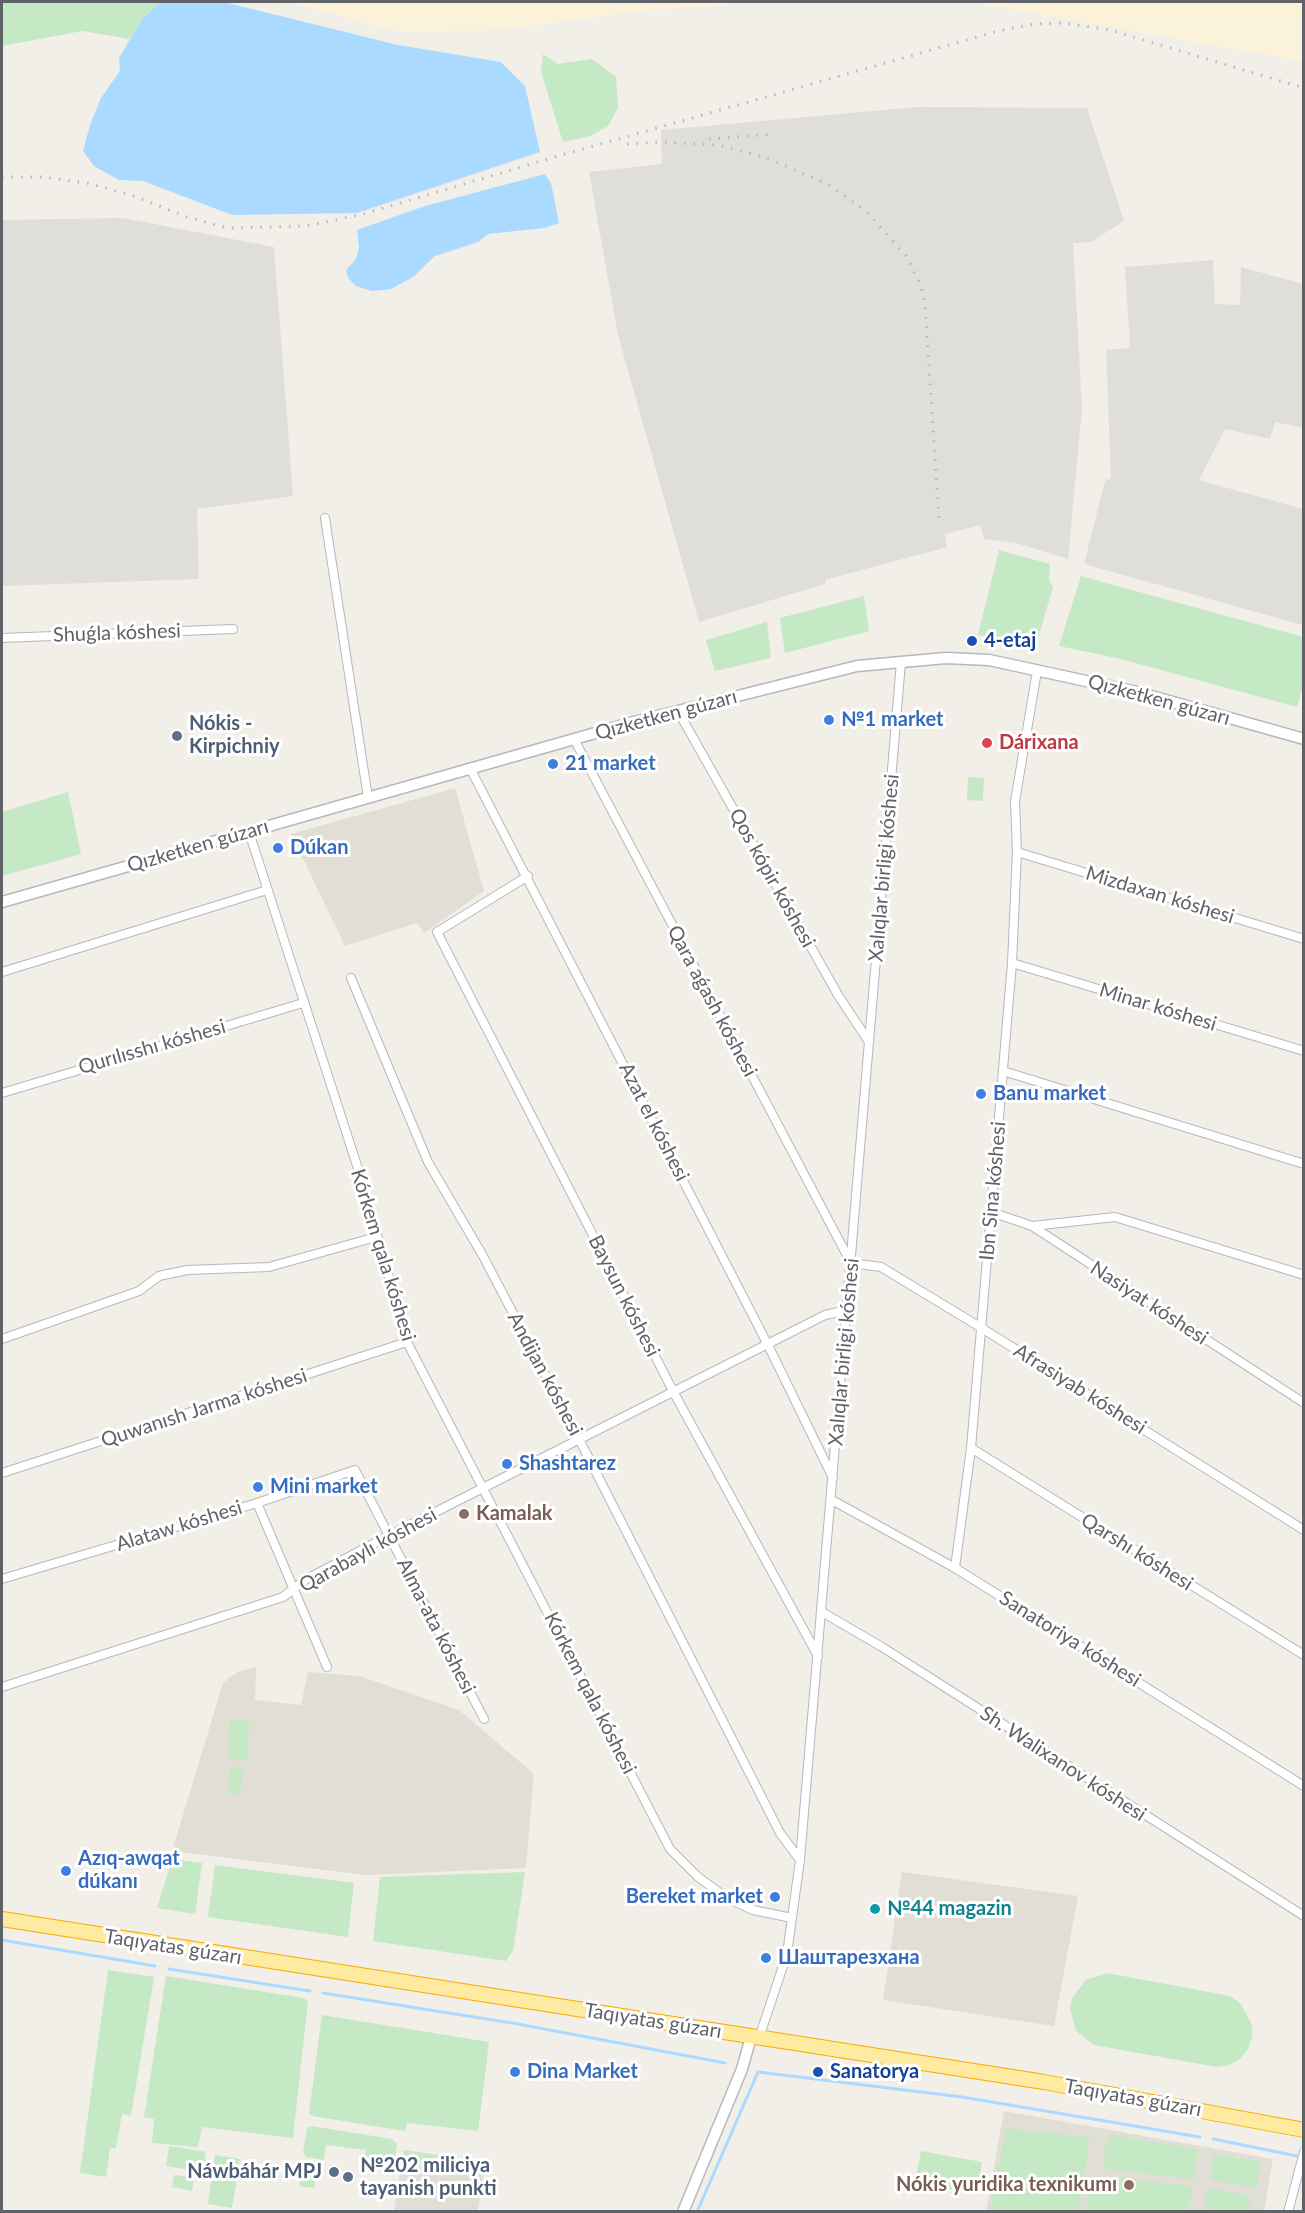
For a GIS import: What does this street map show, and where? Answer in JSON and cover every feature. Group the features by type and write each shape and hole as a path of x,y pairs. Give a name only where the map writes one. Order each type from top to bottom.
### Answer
{"highway":[{"name":"Taqıyatas gúzarı","path":"2,1919 1055,2084 1304,2130"}],"street":[{"path":"326,518 368,798"},
{"name":"Shuǵla kóshesi","path":"2,638 233,628"},
{"name":"Qızketken gúzarı","path":"2,902 574,739 857,666 946,658 989,660 1137,692 1304,739"},
{"name":"Xalıqlar birligi kóshesi","path":"683,2211 755,2038 787,1954 800,1860 832,1500 901,662"},
{"name":"Ibn Sina kóshesi","path":"955,1568 970,1448 1012,963 1017,852 1015,801 1037,671"},
{"name":"Qos kópir kóshesi","path":"678,711 833,986 869,1043"},
{"name":"Qara aǵash kóshesi","path":"574,739 851,1263"},
{"name":"Azat el kóshesi","path":"470,768 528,876 768,1345 833,1478"},
{"name":"Kórkem qala kóshesi","path":"249,832 362,1181 407,1342 670,1849 698,1877 727,1898 753,1910 792,1918"},
{"name":"Mizdaxan kóshesi","path":"1017,852 1304,939"},
{"name":"Baysun kóshesi","path":"528,876 437,932 674,1393 818,1657"},
{"path":"2,972 267,890"},
{"name":"Minar kóshesi","path":"1012,963 1304,1051"},
{"name":"Andijan kóshesi","path":"351,978 428,1162 483,1256 780,1833 800,1860"},
{"name":"Qurılısshı kóshesi","path":"2,1093 105,1060 303,1003"},
{"path":"1003,1071 1304,1164"},
{"name":"Nasiyat kóshesi","path":"991,1212 1032,1226 1304,1403"},
{"path":"1032,1226 1115,1217 1304,1275"},
{"path":"2,1339 139,1291 159,1276 187,1270 269,1267 376,1237"},
{"name":"Afrasiyab kóshesi","path":"851,1263 881,1268 980,1327 1304,1530"},
{"name":"Qarabaylı kóshesi","path":"2,1687 283,1597 296,1589 304,1580 390,1535 580,1441 825,1315 847,1310"},
{"name":"Quwanısh Jarma kóshesi","path":"2,1473 407,1342"},
{"name":"Qarshı kóshesi","path":"970,1448 1304,1655"},
{"name":"Alataw kóshesi","path":"2,1579 257,1503 355,1470"},
{"name":"Alma-ata kóshesi","path":"355,1470 484,1719"},
{"name":"Sanatoriya kóshesi","path":"832,1500 955,1568 1304,1786"},
{"path":"257,1503 296,1589 327,1667"},
{"name":"Sh. Walixanov kóshesi","path":"822,1612 882,1647 1304,1916"},
{"path":"1288,2211 1304,2152"}],"shaded area":[{"path":"918,107 1087,108 1124,221 1091,242 1073,243 1082,409 1068,559 1016,543 984,539 980,525 945,534 947,547 825,580 825,584 699,622 618,335 589,172 662,164 661,130"},
{"path":"123,218 274,247 293,496 197,509 199,579 2,586 2,220"},
{"path":"1213,260 1215,304 1240,305 1241,267 1303,284 1303,428 1275,422 1270,439 1225,429 1199,480 1303,509 1303,625 1084,564 1105,481 1111,478 1106,350 1130,348 1125,267"},
{"path":"455,788 484,891 424,933 417,923 345,946 291,834"},
{"path":"256,1667 255,1700 301,1705 308,1672 359,1676 459,1710 534,1774 526,1868 366,1875 172,1851 223,1683 237,1672"},
{"path":"902,1872 1078,1896 1054,2026 883,2000"},
{"name":"Nókis yuridika texnikumı","path":"1004,2111 1273,2159 1264,2211 986,2212"},
{"path":"402,2160 484,2172 478,2211 394,2211"}],"green space":[{"path":"2,2 160,2 142,19 130,39 82,31 2,46"},
{"path":"543,54 558,64 592,59 616,77 618,108 608,126 590,136 563,142 541,72"},
{"path":"999,550 1050,564 1049,580 1053,587 1036,645 978,635"},
{"path":"1081,576 1303,637 1303,686 1297,707 1121,659 1059,646"},
{"path":"864,596 869,631 785,653 780,618"},
{"path":"767,622 771,658 715,671 706,640"},
{"path":"968,777 984,778 983,801 967,800"},
{"path":"68,792 81,854 2,876 2,812"},
{"path":"230,1720 249,1721 248,1760 229,1759"},
{"path":"231,1767 243,1768 240,1794 228,1793"},
{"path":"172,1859 202,1863 195,1914 157,1908"},
{"path":"215,1865 354,1883 348,1937 208,1917"},
{"path":"525,1872 513,1951 506,1961 373,1941 380,1877"},
{"path":"108,1970 154,1977 131,2116 122,2114 116,2148 110,2148 106,2177 80,2173"},
{"path":"1107,1973 1230,1996 1240,2003 1252,2025 1252,2037 1248,2049 1240,2059 1229,2065 1217,2067 1094,2045 1076,2031 1070,2009 1072,1998 1086,1980"},
{"path":"166,1976 303,1998 308,2001 293,2138 202,2127 198,2147 152,2143 154,2119 144,2117"},
{"path":"322,2015 489,2042 478,2131 407,2123 405,2131 312,2116 309,2113"},
{"path":"311,2126 392,2139 397,2144 393,2172 364,2168 366,2150 326,2145 324,2160 307,2157 303,2153 307,2128"},
{"path":"1006,2128 1090,2138 1079,2211 994,2211 995,2208 991,2207"},
{"path":"1110,2135 1198,2149 1194,2179 1105,2169 1103,2155"},
{"path":"169,2146 206,2152 203,2172 166,2166"},
{"path":"404,2150 438,2155 437,2165 402,2160"},
{"path":"921,2151 982,2162 977,2194 915,2184"},
{"path":"1214,2154 1261,2162 1257,2188 1210,2180"},
{"path":"215,2155 240,2159 232,2208 208,2204"},
{"path":"446,2156 480,2161 479,2171 445,2166"},
{"path":"302,2167 317,2169 314,2188 299,2186"},
{"path":"174,2175 194,2178 192,2191 172,2187"},
{"path":"1093,2177 1193,2186 1188,2211 1086,2211"},
{"path":"1208,2188 1245,2195 1250,2203 1248,2211 1204,2211"}],"sand":[{"path":"290,2 759,2 648,10 497,30 400,32"},
{"path":"970,2 1303,2 1303,61"}],"water":[{"path":"160,2 224,2 398,45 501,62 525,86 540,152 357,213 232,215 143,181 119,180 94,166 83,151 101,98 120,71 119,58 142,19"},
{"path":"545,174 551,183 559,223 544,228 488,234 478,242 435,256 413,277 391,289 372,291 356,286 348,278 346,270 356,259 359,248 357,230 425,206"}],"waterway":[{"path":"2,1940 155,1966"},
{"path":"169,1969 310,1991"},
{"path":"323,1993 518,2024 725,2063"},
{"path":"697,2212 758,2072 962,2097 1200,2137"},
{"path":"1213,2139 1297,2156"}],"railway":[{"path":"2,177 43,177 87,183 131,195 187,217 228,228 307,226 363,214 998,31 1034,24 1063,23 1110,30 1304,88"},
{"path":"709,139 775,134"},
{"path":"627,144 662,142 718,145 767,158 827,184 866,211 906,256 921,286 925,307 939,518"}],"place":[{"name":"4-etaj","path":"972,641"},
{"name":"№1 market","path":"829,720"},
{"name":"Nókis - Kirpichniy","path":"177,736"},
{"name":"Dárixana","path":"987,743"},
{"name":"21 market","path":"553,764"},
{"name":"Dúkan","path":"278,848"},
{"name":"Banu market","path":"981,1094"},
{"name":"Shashtarez","path":"507,1464"},
{"name":"Mini market","path":"258,1487"},
{"name":"Kamalak","path":"464,1514"},
{"name":"Azıq-awqat dúkanı","path":"66,1871"},
{"name":"Bereket market","path":"775,1897"},
{"name":"№44 magazin","path":"875,1909"},
{"name":"Шаштарезхана","path":"766,1958"},
{"name":"Dina Market","path":"515,2072"},
{"name":"Sanatorya","path":"818,2072"},
{"name":"Náwbáhár MPJ","path":"334,2172"},
{"name":"№202 miliciya tayanish punkti","path":"348,2177"},
{"name":"Nókis yuridika texnikumı","path":"1129,2185"}]}
